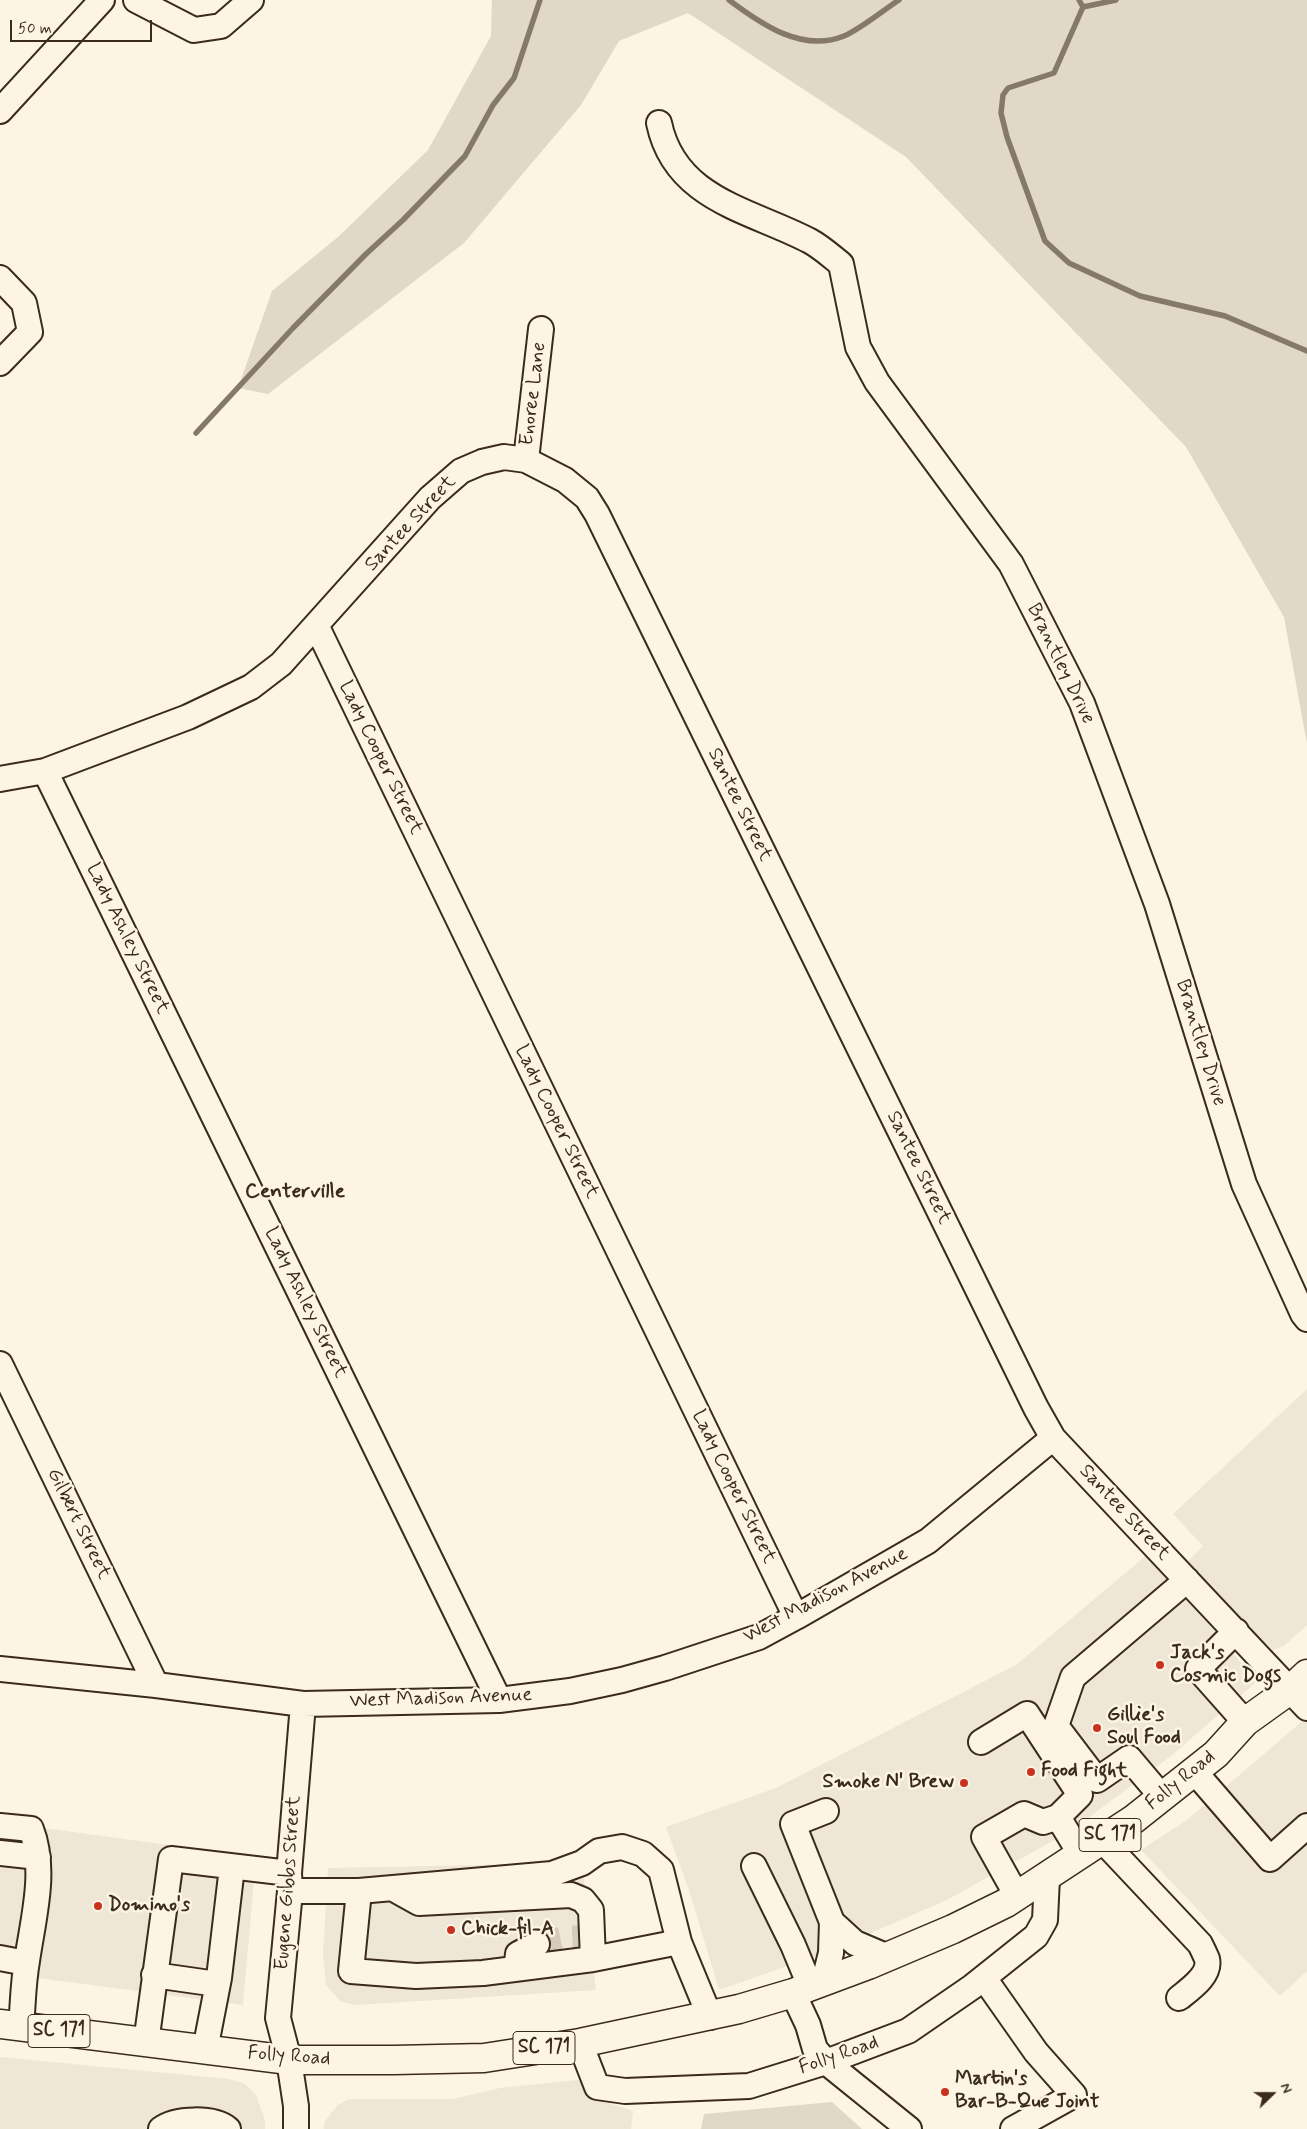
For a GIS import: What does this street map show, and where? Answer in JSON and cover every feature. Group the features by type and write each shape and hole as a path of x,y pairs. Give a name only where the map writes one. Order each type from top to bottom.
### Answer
{"main road":[{"name":"Folly Road","path":"10,2025 289,2060 484,2058 580,2043 710,2017 809,1987 888,1957 953,1929 1016,1896 1092,1848 1162,1797 1216,1754 1245,1722 1302,1690"}],"street":[{"path":"0,111 102,0"},
{"path":"136,0 194,30 221,26 251,0"},
{"name":"Brantley Drive","path":"659,123 662,138 683,174 721,202 811,242 841,264 858,347 878,382 1011,564 1082,703 1157,904 1244,1184 1303,1314 1307,1319"},
{"path":"0,278 24,303 30,332 0,363"},
{"name":"Enoree Lane","path":"526,460 541,329"},
{"name":"Santee Street","path":"0,779 45,771 188,717 252,687 281,664 430,498 461,471 482,462 504,457 526,460 565,480 587,498 597,514 1036,1408 1053,1438 1236,1631 1302,1690"},
{"name":"Lady Cooper Street","path":"316,627 796,1617"},
{"name":"Lady Ashley Street","path":"45,771 499,1700"},
{"name":"Gilbert Street","path":"0,1364 156,1684"},
{"name":"West Madison Avenue","path":"0,1669 156,1684 303,1704 499,1700 570,1691 665,1668 759,1636 796,1617 928,1541 1053,1438"},
{"path":"1162,1797 1129,1758 1097,1780 1056,1726 1073,1677 1187,1580"},
{"path":"1236,1631 1198,1669 1245,1722"},
{"name":"Eugene Gibbs Street","path":"296,2129 296,2106 289,2060 278,2018 303,1704"},
{"path":"981,1742 1027,1714 1080,1795 1058,1817 1043,1822 1024,1814 984,1837 1016,1896"},
{"path":"1194,1771 1270,1859 1307,1826"},
{"path":"809,1987 831,1953 832,1922 793,1824 826,1811"},
{"path":"1058,1817 1200,1944 1207,1960 1206,1968 1199,1980 1179,1998"},
{"path":"0,1826 32,1829 38,1846 37,1895 26,1963 10,2025"},
{"path":"146,2042 154,1975 172,1859 232,1867 290,1882 359,1891 552,1874 582,1863 599,1851 622,1847 643,1854 661,1870 679,1942 710,2017"},
{"path":"0,1853 38,1857"},
{"path":"754,1866 793,1944 809,1987 808,2025 816,2049 826,2062 909,2129"},
{"path":"205,2050 217,1984 232,1867"},
{"name":"Folly Road","path":"580,2043 597,2087 625,2091 749,2086 826,2062 908,2030 984,1978 1036,1936 1046,1920 1047,1877"},
{"path":"392,1888 419,1903 571,1895 584,1900 591,1910 591,1944"},
{"path":"359,1891 351,1971 416,1976 516,1969 591,1944 679,1942"},
{"path":"832,1922 855,1943 888,1957"},
{"path":"516,1969 518,1954 537,1944"},
{"path":"0,1958 26,1963"},
{"path":"154,1975 217,1984"},
{"path":"984,1978 1036,2052 1074,2094 1013,2129"},
{"path":"161,2129 171,2123 184,2120 222,2124 228,2129"}],"shaded area":[{"path":"492,0 1307,0 1307,744 1284,617 1186,447 906,157 688,13 619,41 581,105 464,243 268,394 238,388 272,291 338,237 428,150 491,36"},
{"path":"1307,1389 1307,1625 1284,1646 1273,1650 1185,1564 1203,1546 1173,1514"},
{"path":"1148,1554 1170,1574 1256,1682 1171,1756 1072,1830 947,1900 827,1952 719,1990 690,1893 666,1827 776,1788 1016,1665"},
{"path":"1307,1717 1307,1971 1280,1996 1141,1850 1187,1820"},
{"path":"0,1822 256,1857 243,2005 0,1973"},
{"path":"582,1863 596,1990 355,2005 340,2001 326,1985 323,1954 328,1868"},
{"path":"0,2057 229,2079 245,2084 256,2095 265,2120 265,2129 0,2129"},
{"path":"578,2080 596,2099 633,2111 631,2129 324,2129 324,2123 331,2113 338,2105 349,2099 453,2099 500,2088"},
{"path":"832,2102 862,2129 701,2129 704,2114"}],"waterway":[{"path":"196,433 293,328 465,156 493,105 514,78 540,0"},
{"path":"729,0 768,26 783,33 813,41 844,36 899,0"},
{"path":"1079,0 1083,7"},
{"path":"1083,7 1116,0"},
{"path":"1083,7 1054,73 1008,88 1003,95 1001,113 1007,137 1045,241 1069,263 1140,296 1225,316 1307,351"}],"tunnel":[{"path":"537,1944 565,1938 586,1937"}],"place":[{"name":"Jack's Cosmic Dogs","path":"1160,1665"},
{"name":"Gillie's Soul Food","path":"1097,1728"},
{"name":"Food Fight","path":"1031,1772"},
{"name":"Smoke N' Brew","path":"964,1783"},
{"name":"Domino's","path":"98,1906"},
{"name":"Chick-fil-A","path":"451,1930"},
{"name":"Martin's Bar-B-Que Joint","path":"945,2092"}],"district":[{"name":"Centerville","path":"295,1193"}]}
